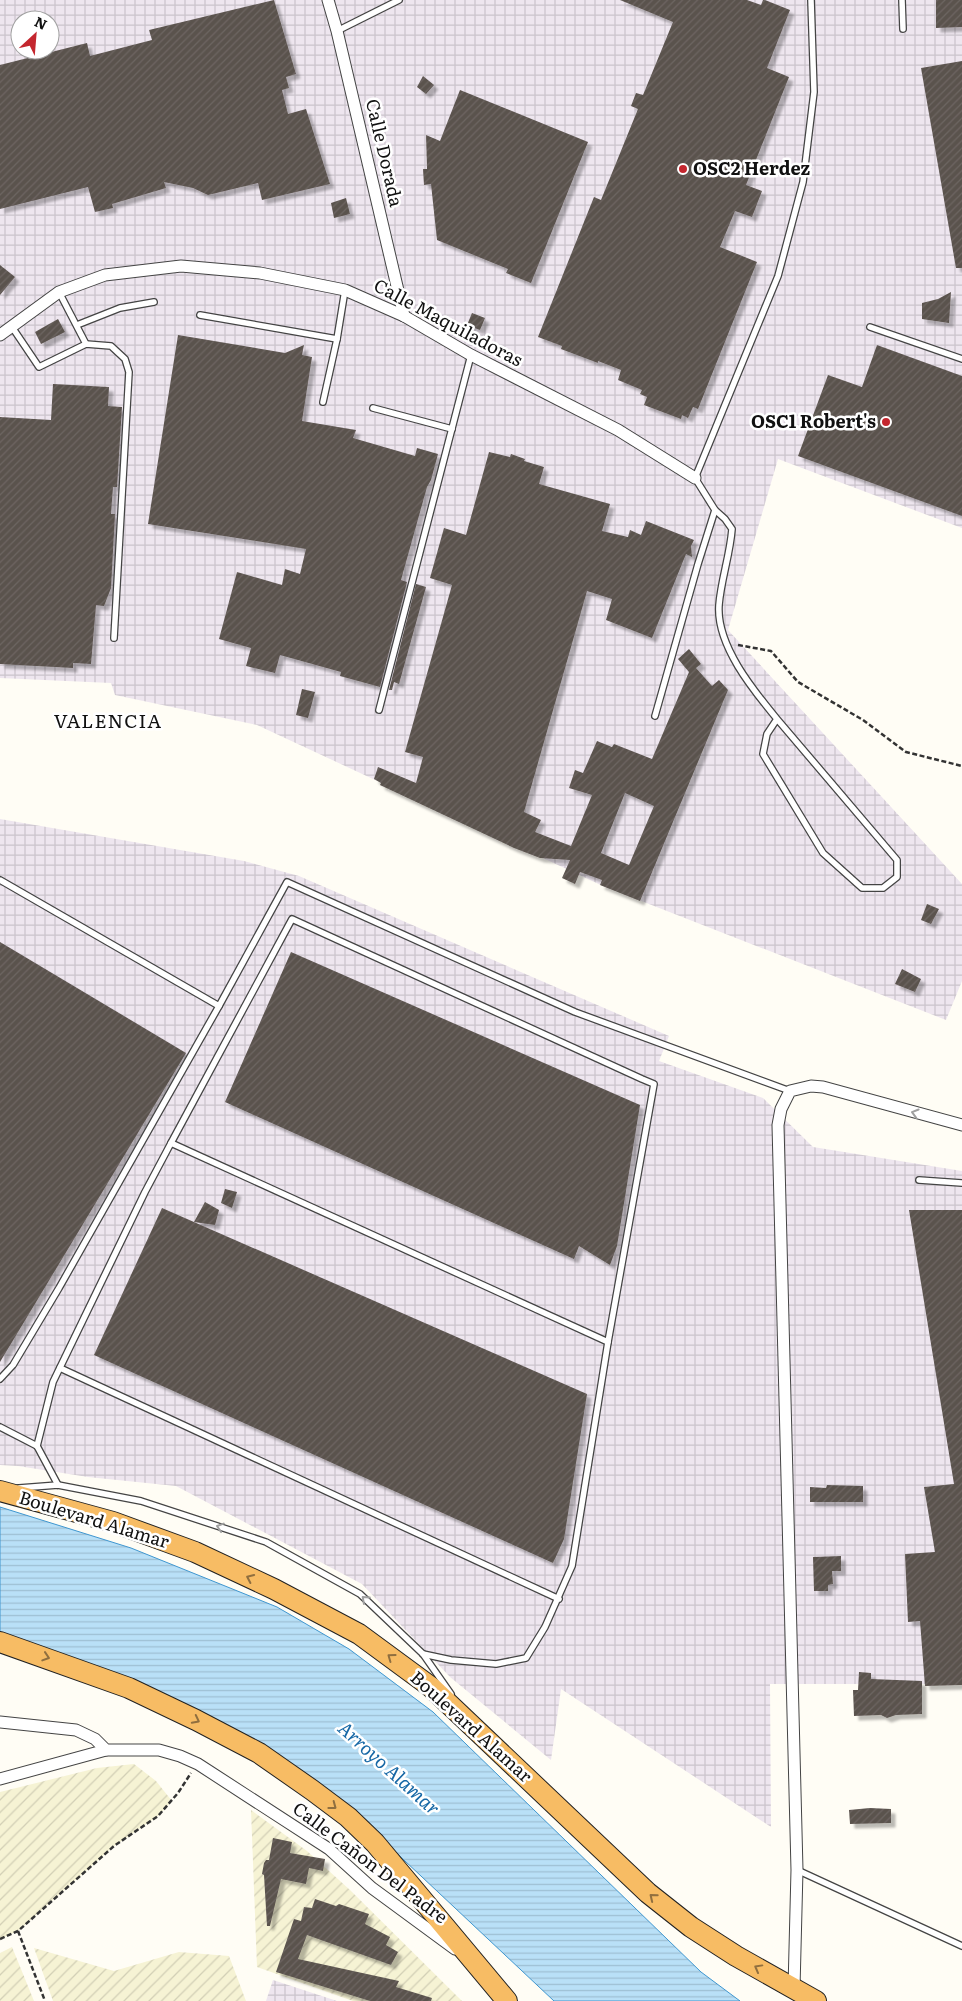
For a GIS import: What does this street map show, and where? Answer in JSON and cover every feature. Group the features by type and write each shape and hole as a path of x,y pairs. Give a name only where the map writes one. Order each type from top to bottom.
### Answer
{"highway":[{"name":"Boulevard Alamar","path":"0,1490 113,1522 195,1552 274,1589 359,1634 432,1687 648,1893 691,1927 816,2001"},
{"path":"0,1642 129,1688 196,1720 258,1753 348,1817 375,1843 472,1962 507,2001"}],"street":[{"name":"Calle Dorada","path":"328,0 337,31 404,316"},
{"name":"Calle Maquiladoras","path":"0,336 60,292 105,275 181,266 260,274 345,290 404,316 471,356 618,430 696,478"},
{"path":"794,1988 797,1870 778,1125 781,1108 790,1091 810,1086 823,1087 962,1125"},
{"path":"0,1722 76,1730 95,1738 106,1750"},
{"name":"Calle Cañon Del Padre","path":"0,1779 106,1750 159,1750 180,1756 198,1764 329,1849 372,1888 472,1962"}],"lane":[{"path":"337,31 399,0"},
{"path":"778,719 766,734 763,754 823,853 862,888 883,888 897,877 897,860 778,719 743,673 730,652 718,619 732,529 715,510 696,478 778,276 804,182 814,92 811,0"},
{"path":"902,0 903,29"},
{"path":"323,402 337,339 345,290"},
{"path":"60,292 86,344"},
{"path":"77,325 120,308 154,302"},
{"path":"200,315 337,339"},
{"path":"12,327 39,367 86,344 111,346 125,359 129,372 114,638"},
{"path":"870,327 962,359"},
{"path":"379,710 471,356"},
{"path":"373,408 452,429"},
{"path":"655,716 715,510"},
{"path":"0,880 219,1006"},
{"path":"0,1379 13,1365 59,1288 288,882 575,1012 790,1091"},
{"path":"37,1446 53,1382 145,1192 292,919 654,1084 608,1342 572,1566 559,1600 546,1627 526,1658 496,1664 451,1660 423,1654"},
{"path":"171,1143 608,1342"},
{"path":"919,1180 962,1183"},
{"path":"60,1368 559,1600"},
{"path":"0,1428 37,1446 58,1485"},
{"path":"0,1490 58,1485 141,1501 266,1542 360,1594 423,1654 475,1728"},
{"path":"797,1870 962,1946"}],"path":[{"path":"723,634 729,644 770,652 798,682 863,720 906,752 962,766"},
{"path":"0,1939 18,1931 114,1846 158,1816 178,1793 198,1764"},
{"path":"18,1931 45,2001"}],"shaded area":[{"path":"0,0 962,0 962,528 778,459 728,630 962,884 962,981 946,1020 603,886 257,725 115,695 111,683 0,678"},
{"path":"0,819 244,861 299,876 669,1036 659,1061 763,1098 813,1147 962,1171 962,1684 770,1684 771,1827 561,1689 551,1760 450,1677 362,1584 176,1486 0,1465"},
{"path":"134,1764 156,1781 172,1801 158,1816 114,1846 18,1931 0,1939 0,1792 97,1768"},
{"path":"251,1810 307,1851 350,1890 462,2001 353,2001 257,1967"},
{"path":"12,1947 34,2001 0,2001 0,1953"},
{"path":"34,1948 114,1971 179,1952 229,1956 246,2001 53,2001"},
{"path":"273,1980 337,2001 266,2001"}],"water":[{"name":"Arroyo Alamar","path":"0,1507 131,1548 277,1607 349,1649 433,1712 701,1972 740,2001 554,2001 339,1799 273,1754 0,1638"}],"building":[{"path":"274,0 296,74 286,77 289,88 282,90 288,114 306,109 330,184 262,200 258,183 208,195 193,188 164,182 166,188 112,204 113,208 95,212 88,187 0,209 0,65 20,60 60,60 60,50 87,43 90,56 152,40 149,30"},
{"path":"620,0 747,0 761,5 763,0 765,0 790,10 767,68 789,77 746,185 762,191 752,217 735,211 720,247 757,262 698,409 693,407 688,418 682,415 681,419 644,405 647,397 640,394 642,390 618,380 621,370 561,349 562,346 538,337 594,197 601,200 638,109 631,106 636,93 643,95 673,22"},
{"path":"936,0 962,0 962,27 936,28"},
{"path":"962,61 962,268 956,268 921,68"},
{"path":"423,76 434,85 426,94 417,87"},
{"path":"460,90 588,142 531,283 506,273 508,269 437,240 431,184 424,185 423,169 427,169 426,135 440,141"},
{"path":"346,198 350,214 334,218 331,203"},
{"path":"0,265 15,277 0,295"},
{"path":"951,292 949,323 922,319 922,303 938,299"},
{"path":"472,313 485,318 480,330 467,325"},
{"path":"58,319 65,332 41,344 35,332"},
{"path":"178,335 285,353 304,345 302,355 312,357 302,421 356,430 353,438 415,456 417,448 438,454 401,580 407,582 380,687 340,676 341,672 280,655 275,673 246,666 251,648 219,639 237,572 282,585 285,569 300,574 306,549 148,524"},
{"name":"OSC1 Robert's","path":"877,345 962,376 962,516 798,456 828,375 862,387"},
{"path":"53,384 109,387 108,406 122,407 117,487 113,487 111,514 115,514 111,588 104,606 96,605 91,664 73,663 73,668 0,664 0,417 51,420"},
{"path":"489,452 510,457 511,454 525,459 524,461 544,467 539,484 610,504 602,531 628,537 630,530 641,535 646,521 694,540 691,546 692,557 686,554 652,638 606,620 612,599 587,591 524,812 541,820 535,832 571,846 592,795 569,788 575,770 583,773 597,741 612,747 614,744 652,759 689,672 678,659 689,649 701,664 696,668 712,686 719,680 728,690 640,901 600,885 602,880 580,872 575,884 562,878 570,860 540,858 514,848 380,785 381,783 374,779 378,767 416,783 423,757 405,752 452,585 430,578 444,528 466,535","holes":["625,793 654,806 629,865 601,853"]},
{"path":"416,584 426,587 399,684 394,682 392,690 389,690"},
{"path":"302,689 315,692 308,718 296,715"},
{"path":"927,904 939,909 931,924 921,920"},
{"path":"0,942 186,1053 0,1362"},
{"path":"291,952 640,1105 617,1246 610,1265 579,1246 574,1259 225,1102"},
{"path":"902,969 921,979 915,992 895,984"},
{"path":"225,1189 237,1192 232,1208 221,1203"},
{"path":"205,1202 219,1210 215,1225 194,1222"},
{"path":"162,1208 587,1394 564,1539 553,1563 94,1355"},
{"path":"909,1210 962,1210 962,1685 925,1686 920,1621 908,1622 905,1554 935,1552 924,1487 954,1484"},
{"path":"827,1485 863,1486 863,1502 810,1502 810,1487 826,1488"},
{"path":"841,1556 841,1571 832,1571 833,1584 828,1585 828,1591 814,1591 813,1557"},
{"path":"859,1672 871,1673 871,1679 922,1681 922,1714 896,1715 887,1718 881,1715 854,1716 853,1690 858,1690"},
{"path":"891,1809 891,1823 850,1824 849,1810"},
{"path":"273,1838 292,1842 290,1853 325,1859 323,1871 309,1868 306,1884 281,1879 270,1926 267,1926 264,1875 262,1874 264,1863 266,1860 269,1860"},
{"path":"315,1899 336,1906 339,1904 369,1914 365,1924 390,1937 386,1945 398,1952 391,1965 307,1935 298,1959 399,1981 396,1987 432,1998 431,2001 370,2001 276,1972 294,1919 301,1921 304,1907 312,1908"}],"place":[{"name":"OSC2 Herdez","path":"683,169"},
{"name":"OSC1 Robert's","path":"886,422"}],"district":[{"name":"VALENCIA","path":"108,721"}]}
